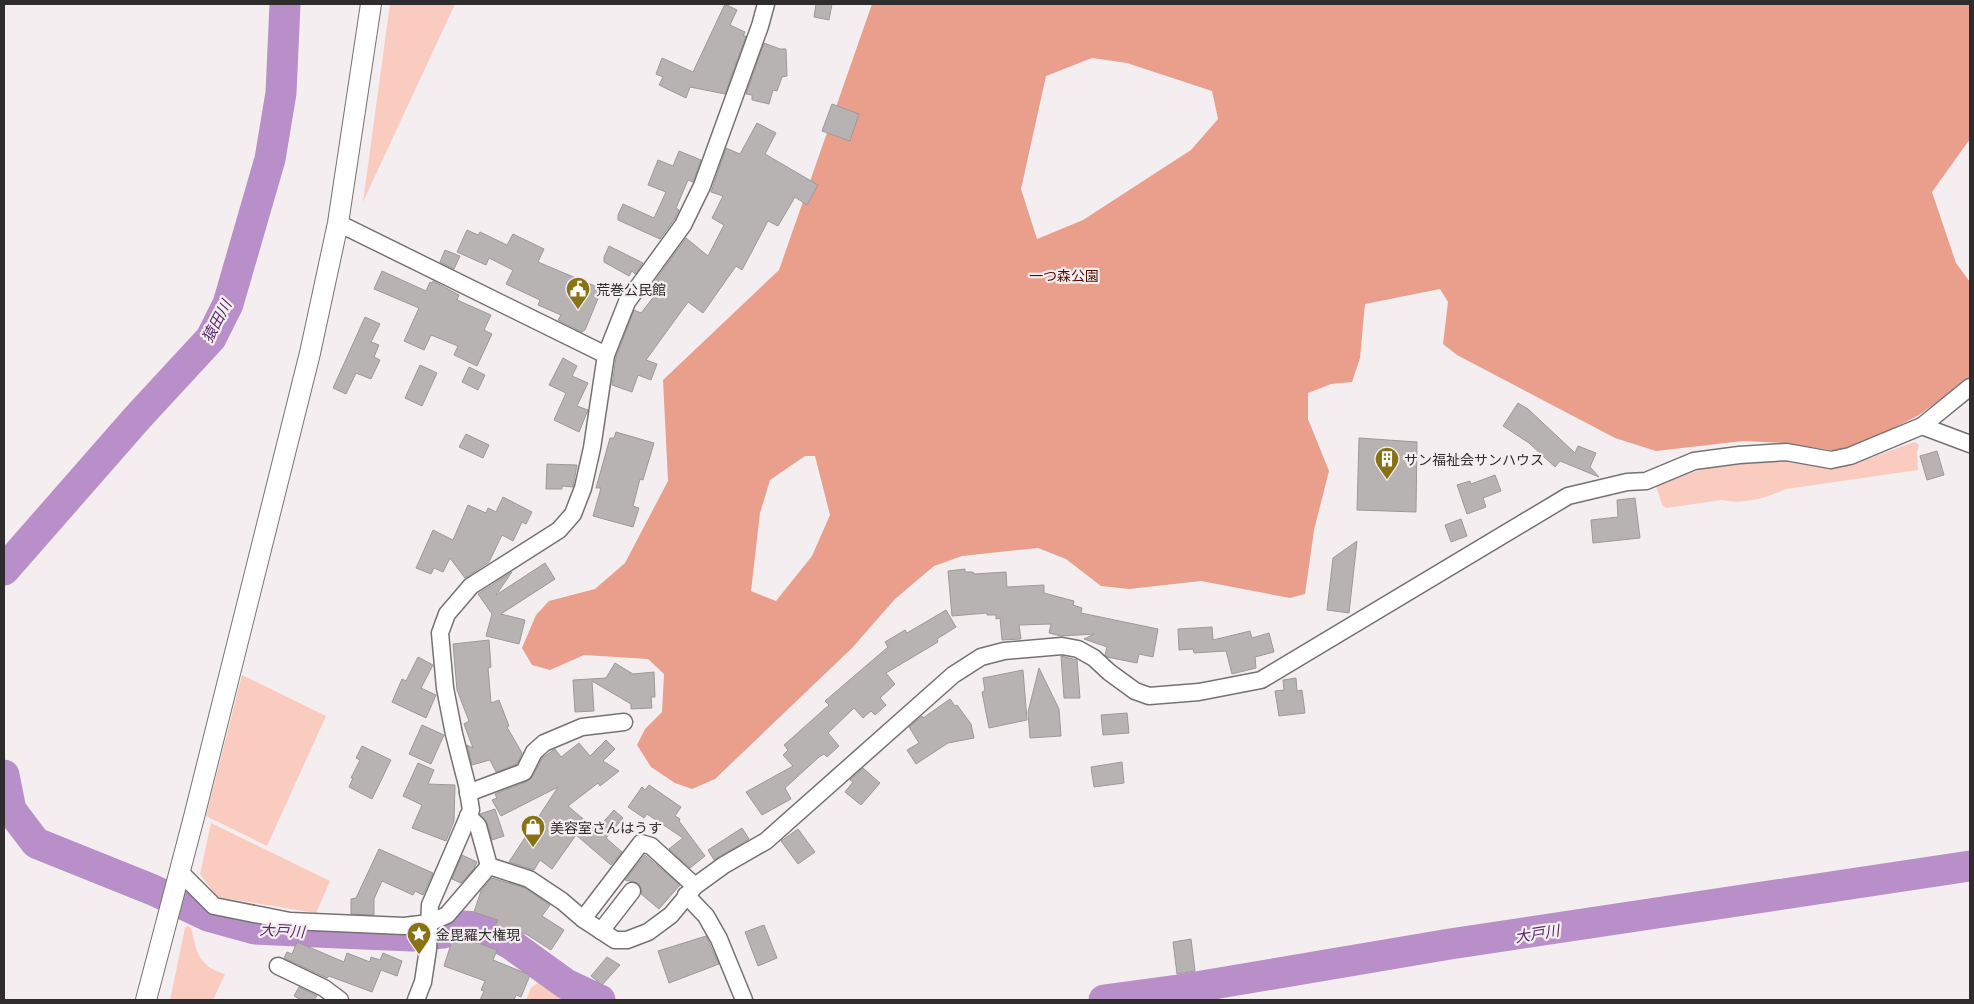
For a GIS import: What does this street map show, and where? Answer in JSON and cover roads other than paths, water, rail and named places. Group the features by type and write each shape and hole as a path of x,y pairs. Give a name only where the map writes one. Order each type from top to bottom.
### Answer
{"street":[{"path":"146,1000 310,353 338,223 371,4"},
{"path":"416,1000 423,982 428,949 430,905 471,810 445,688 440,633 447,614 471,586 559,530 573,514 583,488 590,456 606,355 627,302 683,226 702,186 760,26 766,4"},
{"path":"338,223 606,355"},
{"path":"489,866 529,879 562,901 583,920 615,940 627,940 648,932 671,915 691,890 724,865 766,841 953,674 981,657 1004,651 1032,648 1062,646 1078,649 1094,658 1109,672 1135,691 1149,696 1199,692 1262,680 1568,496 1627,482 1646,481 1694,461 1739,454 1786,452 1831,460 1850,456 1922,426 1970,387"},
{"path":"1922,426 1970,444"},
{"path":"468,793 524,772 534,752 544,743 582,727 624,722"},
{"path":"468,816 478,826 489,866"},
{"path":"583,920 641,843 651,846 691,890 719,938 744,1000"},
{"path":"177,877 214,906 248,914 290,921 404,926 429,924 447,915 489,866"},
{"path":"601,931 632,891"},
{"path":"278,966 324,988 340,1000"}],"waterway":[{"name":"猿田川","path":"4,570 138,417 211,338 228,304 270,159 281,93 285,4"},
{"name":"大戸川","path":"4,775 11,810 36,843 153,890 208,916 255,929 412,936 443,933 461,926 480,927 512,945 566,984 600,1000"},
{"name":"大戸川","path":"1104,1000 1178,990 1450,944 1970,866"}],"place":[{"name":"荒巻公民館","path":"578,310"},
{"name":"サン福祉会サンハウス","path":"1387,480"},
{"name":"美容室さんはうす","path":"533,848"},
{"name":"金毘羅大権現","path":"419,955"}],"park label":[{"name":"一つ森公園","path":"1064,275"}]}
